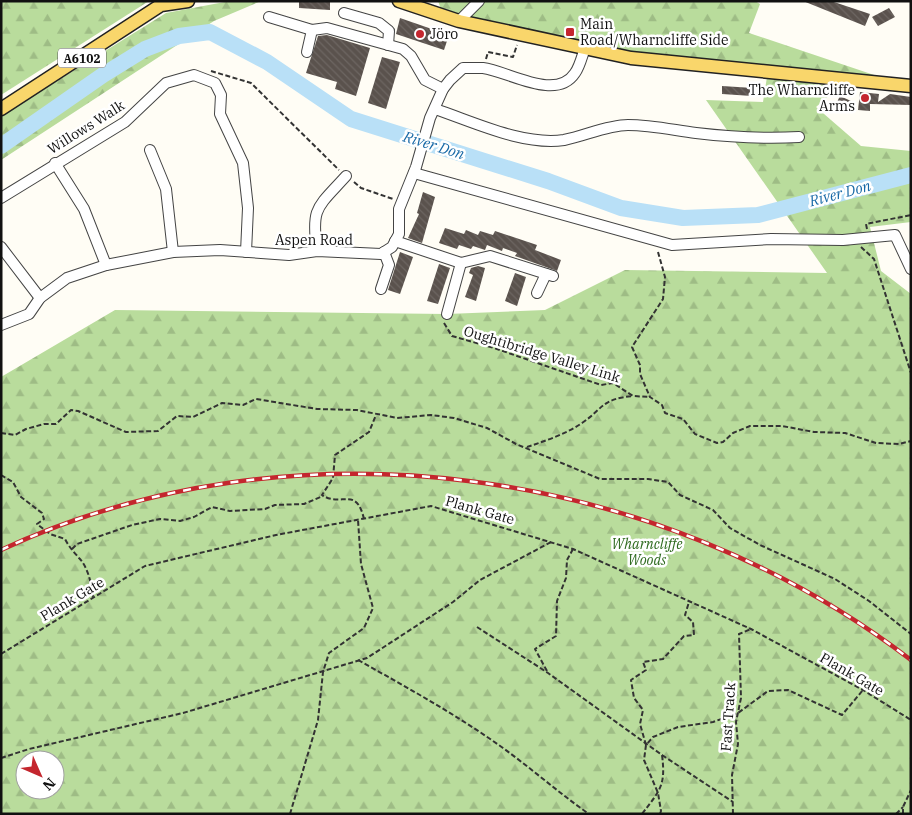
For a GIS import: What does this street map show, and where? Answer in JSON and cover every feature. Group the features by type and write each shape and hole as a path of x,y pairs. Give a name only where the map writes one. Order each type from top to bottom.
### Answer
{"main road":[{"name":"A6102","path":"1,109 162,5 188,1"},
{"path":"400,1 459,20 631,58 911,86"}],"street":[{"path":"459,20 479,1"},
{"path":"344,13 379,24 388,31 388,45"},
{"path":"269,17 312,30 327,28 407,52 425,80 443,89"},
{"path":"307,52 312,30"},
{"path":"381,289 389,265 384,252 392,246 399,234 402,203 415,170 433,113 443,89 450,80 463,68 484,68 521,80 549,86 563,84 575,74 585,48"},
{"path":"194,75 215,83 221,95 220,114 243,163 248,208 246,252"},
{"name":"Willows Walk","path":"1,198 55,162 124,122 166,83 194,75"},
{"path":"433,113 504,133 532,138 563,140 625,125 697,133 772,138 799,137"},
{"path":"150,150 166,189 173,252"},
{"path":"55,162 84,208 106,265"},
{"path":"415,170 672,245 771,239 843,240 895,234 911,269"},
{"path":"316,251 313,224 318,207 346,176"},
{"path":"395,241 461,263 490,256 549,275 537,293"},
{"path":"1,248 40,298"},
{"name":"Aspen Road","path":"1,325 29,314 40,298 67,278 106,265 173,252 220,250 289,255 316,251 370,254 384,252"},
{"path":"447,314 461,263"},
{"path":"6,274 15,266"}],"path":[{"path":"488,52 513,57 520,34"},
{"path":"194,75 214,71 251,83 346,176 362,188 402,203"},
{"path":"868,237 866,224 911,215"},
{"path":"852,238 874,259 911,373"},
{"path":"661,242 658,255 665,277 663,299 632,347 640,365 640,374 650,397 662,405 665,413 684,419 695,434 717,443 723,442 733,433 750,426 782,426 814,432 845,433 876,443 899,444 911,441"},
{"name":"Oughtibridge Valley Link","path":"447,314 444,324 452,336 494,348 601,385 612,383 633,396 650,397"},
{"path":"527,448 583,423 599,407 608,402 633,396"},
{"path":"1,433 15,435 26,429 44,424 56,424 71,410 78,411 126,432 158,431 177,416 193,417 222,404 243,405 253,399 317,408 357,410 381,416"},
{"path":"323,496 323,492 334,478 335,455 370,432 376,415 412,418 431,415 454,418 487,428 527,448 604,480 626,478 668,482 680,495 714,510 730,528 754,543 835,579 869,601 911,634"},
{"path":"1,475 13,482 21,497 42,513 44,519 37,524 50,534 65,539 79,558 90,578 92,598"},
{"path":"72,549 77,544 132,525 160,519 180,521 194,517 212,507 230,511 265,509 275,505 304,504 323,496 329,499 346,498 356,501 361,506 364,519"},
{"name":"Plank Gate","path":"1,654 145,566 276,535 431,506 553,541 573,549 751,629 863,690 911,720"},
{"path":"290,814 318,720 323,672 328,653 364,628 373,608 361,564 358,520"},
{"path":"1,758 30,749 183,713 366,658 453,602 480,580 553,541"},
{"path":"548,673 535,649 556,636 558,601 566,578 567,560 573,549"},
{"path":"660,814 658,793 644,760 646,745 640,724 643,710 634,698 631,680 646,670 643,662 663,659 684,636 694,635 693,622 685,616 689,601"},
{"path":"477,627 548,673 646,745 733,802"},
{"name":"Fast Track","path":"733,814 732,775 738,744 736,722 741,698 739,634 751,629"},
{"path":"358,660 444,708 504,749 559,793 589,814"},
{"path":"646,745 653,737 678,727 713,722 738,713 768,691 788,690 842,715 863,690"},
{"path":"642,814 662,788 664,772 662,755"},
{"path":"896,814 911,790"},
{"path":"902,807 903,814"}],"green space":[{"path":"1,1 149,1 1,95"},
{"path":"230,1 261,1 214,21 1,160 1,116 166,13"},
{"path":"438,1 755,1 760,4 749,33 886,79 630,51 442,12"},
{"name":"Wharncliffe Woods","path":"767,77 839,87 816,107 861,146 911,151 911,222 870,227 881,271 911,294 911,814 1,814 1,377 115,310 447,314 545,310 625,270 827,273 706,100 763,102"}],"building":[{"path":"299,1 330,1 330,10 299,8"},
{"path":"803,1 831,1 870,14 865,26"},
{"path":"889,8 895,17 878,26 872,17"},
{"path":"400,18 449,35 444,50 396,34"},
{"path":"327,35 370,48 356,96 335,89 337,82 306,73 318,36"},
{"path":"382,57 400,62 386,109 368,103"},
{"path":"722,86 753,88 752,96 722,94"},
{"path":"860,92 879,94 878,102 890,94 911,97 911,105 870,104 870,111 858,110"},
{"path":"840,96 851,101 845,111 835,106"},
{"path":"423,192 435,197 422,243 408,238 419,214 417,213"},
{"path":"445,228 464,234 466,230 478,235 480,231 493,235 495,231 537,245 535,250 561,260 557,271 515,256 517,253 503,248 502,251 487,245 485,250 473,246 471,249 459,245 457,249 439,243"},
{"path":"400,252 413,257 400,294 388,290"},
{"path":"439,264 450,268 438,304 427,301"},
{"path":"478,266 485,268 476,301 465,297 473,275 469,273 471,268"},
{"path":"515,273 526,277 517,306 505,301"}],"waterway":[{"name":"River Don","path":"1,146 103,75 145,49 179,36 210,32 267,62 351,119 548,181 621,208 683,218 758,215 911,175"}],"railway":[{"path":"1,550 114,508 231,483 351,474 471,481 589,504 703,542 811,594 911,660"}],"place":[{"name":"Main Road/Wharncliffe Side","path":"570,32"},
{"name":"Jöro","path":"420,34"},
{"name":"The Wharncliffe Arms","path":"865,98"}]}
